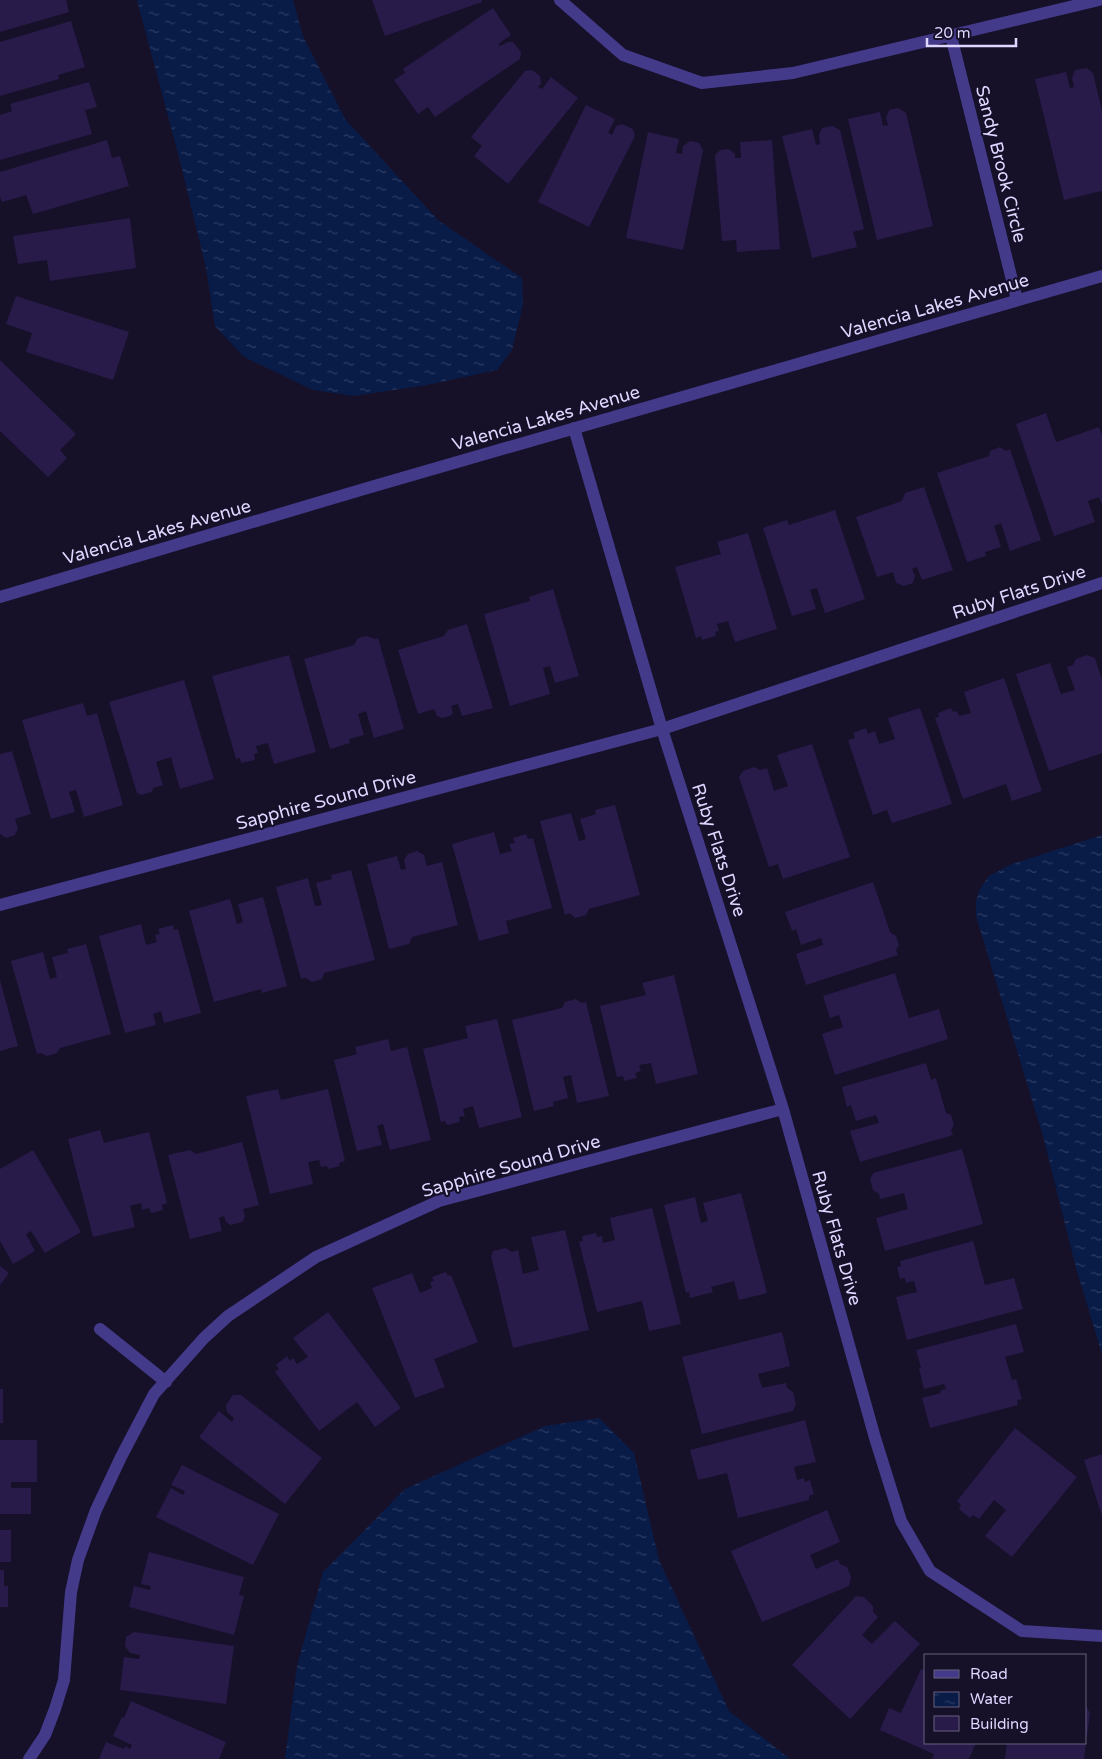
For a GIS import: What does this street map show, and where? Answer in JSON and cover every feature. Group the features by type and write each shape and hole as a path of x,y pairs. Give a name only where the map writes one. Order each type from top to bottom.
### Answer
{"street":[{"path":"560,0 623,55 702,83 793,73 1099,0"},
{"name":"Sandy Brook Circle","path":"951,36 1017,300"},
{"name":"Valencia Lakes Avenue","path":"0,597 574,428 1102,276"},
{"name":"Ruby Flats Drive","path":"574,428 662,729 783,1109 901,1521 930,1571 1022,1631 1102,1636"},
{"name":"Ruby Flats Drive","path":"662,729 1102,583"},
{"name":"Sapphire Sound Drive","path":"0,905 662,729"},
{"name":"Sapphire Sound Drive","path":"29,1759 45,1735 64,1680 71,1592 78,1560 93,1518 121,1457 154,1394 204,1338 228,1316 316,1257 439,1201 783,1109"},
{"path":"100,1329 166,1382"}],"water":[{"path":"137,0 293,0 303,36 345,119 438,220 522,278 523,304 512,350 497,370 427,385 354,396 313,390 244,357 215,326 206,268"},
{"path":"1102,835 1102,1354 1076,1268 1043,1136 976,916 976,900 980,889 989,876 1012,864"},
{"path":"599,1418 634,1453 659,1560 729,1711 790,1759 285,1759 297,1666 323,1572 405,1489 545,1426"}],"building":[{"path":"0,0 66,0 69,12 0,32"},
{"path":"372,0 482,0 482,2 385,36"},
{"path":"493,8 511,35 498,44 500,46 513,42 521,52 520,59 435,117 428,107 418,114 394,80 405,73 403,69"},
{"path":"71,21 85,67 58,75 59,79 0,96 0,42"},
{"path":"1087,68 1093,73 1102,111 1102,191 1064,200 1035,79 1066,72 1070,88 1074,87 1072,78 1075,70"},
{"path":"532,70 540,76 541,84 538,87 542,89 551,77 578,98 508,184 474,156 482,146 471,137 525,71"},
{"path":"89,82 97,107 85,110 92,134 0,160 0,115 12,111 10,104"},
{"path":"586,105 615,119 608,133 612,135 616,126 622,124 633,129 635,136 589,227 538,202"},
{"path":"898,108 906,113 933,226 877,240 848,119 880,112 883,126 888,125 886,118 889,110"},
{"path":"832,126 840,130 864,229 853,232 857,247 812,258 782,136 812,129 816,145 820,144 819,135 822,128"},
{"path":"648,132 679,139 676,153 682,154 683,146 690,141 699,143 703,150 683,250 626,238"},
{"path":"107,140 112,158 120,156 129,186 33,214 26,195 2,202 0,196 0,172"},
{"path":"772,140 780,249 737,252 736,240 722,241 715,155 720,150 729,149 735,154 735,158 741,158 740,142"},
{"path":"130,218 136,268 50,281 47,260 18,264 13,236"},
{"path":"16,296 129,332 113,380 26,352 32,333 6,324"},
{"path":"0,360 76,434 60,450 67,458 48,477 0,431"},
{"path":"1046,413 1056,442 1099,427 1102,435 1102,505 1099,497 1088,501 1095,522 1054,536 1016,424"},
{"path":"1000,447 1006,451 1010,449 1041,540 1010,551 1001,523 994,526 1001,547 985,552 986,556 967,562 937,473 989,456 990,451"},
{"path":"924,487 953,570 922,580 917,567 912,569 915,576 913,583 904,586 896,583 893,572 877,577 856,517 902,501 905,493"},
{"path":"835,510 865,599 825,613 817,588 810,590 816,609 792,616 763,528 787,520 789,525"},
{"path":"748,533 777,629 735,642 728,621 717,624 719,631 715,632 716,636 702,640 701,636 696,638 675,567 721,554 717,542"},
{"path":"553,589 579,676 555,683 550,666 543,668 550,694 510,706 484,614 530,601 529,597"},
{"path":"467,624 493,708 462,716 458,704 451,706 453,713 450,716 442,718 437,716 434,709 418,714 398,650 444,636 448,630"},
{"path":"367,636 375,639 378,638 404,729 374,738 366,711 358,714 364,735 349,739 350,743 330,749 304,659 354,645 358,638"},
{"path":"289,655 316,752 274,764 268,743 256,746 258,753 254,754 255,760 241,763 240,758 236,759 212,676"},
{"path":"1087,655 1095,658 1102,680 1102,753 1049,771 1016,674 1050,663 1061,694 1075,690 1067,667 1073,665 1076,659"},
{"path":"1004,678 1042,791 1012,801 1006,784 963,799 935,718 939,717 938,713 951,708 953,712 957,711 959,716 971,713 964,692"},
{"path":"184,680 214,779 180,789 171,757 156,762 163,785 153,788 152,792 141,795 137,793 109,702"},
{"path":"83,703 87,716 97,713 123,805 84,817 76,790 69,792 75,812 51,819 22,720"},
{"path":"920,708 952,804 892,823 887,810 873,815 848,740 855,738 853,733 866,728 868,734 875,731 879,744 895,739 888,718"},
{"path":"812,744 850,857 783,879 778,864 769,867 739,777 743,771 754,767 760,770 767,768 774,791 788,786 777,755"},
{"path":"12,751 31,814 15,819 18,828 15,835 6,838 0,834 0,754"},
{"path":"615,805 640,895 589,909 586,915 575,918 570,913 565,915 540,821 571,813 579,841 586,839 580,819 596,814 595,810"},
{"path":"494,832 500,854 512,851 509,844 515,843 513,838 526,834 528,839 533,838 552,908 506,921 509,933 479,941 452,844"},
{"path":"417,851 424,855 427,866 442,862 458,925 412,937 409,944 389,949 367,864 397,856 401,870 406,869 404,860 408,854"},
{"path":"351,870 375,960 324,973 322,979 312,982 306,978 301,979 276,887 308,878 315,906 322,905 316,883 332,879 331,875"},
{"path":"873,882 890,932 896,936 899,945 896,950 898,955 806,985 796,954 823,945 821,938 801,945 796,929 792,931 785,912"},
{"path":"263,897 287,986 262,993 261,989 214,1002 189,911 230,899 237,924 243,922 238,904"},
{"path":"141,924 146,945 157,942 155,935 160,934 158,929 173,925 174,930 178,929 201,1013 164,1023 161,1011 153,1014 156,1025 125,1033 99,936"},
{"path":"86,944 111,1034 60,1048 57,1053 47,1056 41,1053 37,1054 11,961 43,952 50,979 57,977 52,957 68,953 67,949"},
{"path":"895,973 909,1018 939,1009 948,1039 835,1075 822,1034 843,1027 839,1015 830,1018 823,996"},
{"path":"674,975 698,1074 656,1084 651,1063 639,1065 641,1071 635,1073 637,1078 624,1081 623,1076 617,1077 600,1006 646,995 642,983"},
{"path":"0,980 18,1046 0,1051"},
{"path":"576,999 581,1003 586,1002 609,1096 577,1103 571,1075 563,1077 568,1098 553,1102 554,1106 534,1111 512,1020 562,1008 565,1002"},
{"path":"497,1019 522,1117 479,1128 473,1106 463,1109 465,1116 459,1117 460,1122 447,1125 445,1121 441,1122 423,1049 468,1038 465,1026"},
{"path":"388,1039 391,1051 407,1047 431,1140 390,1150 383,1124 377,1126 382,1145 357,1151 334,1060 357,1054 355,1047"},
{"path":"926,1063 931,1080 936,1078 946,1113 951,1115 954,1125 951,1130 953,1135 860,1162 850,1131 879,1123 876,1115 856,1121 851,1105 847,1107 842,1087"},
{"path":"278,1089 281,1100 328,1089 345,1161 339,1163 340,1166 328,1169 327,1166 321,1167 319,1160 308,1162 313,1184 270,1194 246,1096"},
{"path":"100,1130 104,1143 149,1132 167,1203 162,1205 163,1210 151,1213 149,1208 142,1210 141,1203 130,1206 135,1227 93,1237 68,1139"},
{"path":"242,1142 259,1205 243,1209 245,1217 242,1222 231,1225 226,1222 224,1216 219,1218 222,1231 190,1239 168,1155 190,1150 196,1154"},
{"path":"962,1149 983,1224 885,1251 876,1218 908,1209 904,1193 880,1199 879,1194 873,1190 870,1180 873,1173"},
{"path":"33,1150 81,1232 45,1253 31,1231 26,1234 35,1251 13,1264 0,1241 0,1169"},
{"path":"741,1193 767,1293 739,1300 734,1281 711,1287 713,1292 690,1298 689,1292 686,1293 664,1205 695,1197 701,1223 708,1221 703,1203"},
{"path":"652,1208 681,1324 649,1331 642,1301 597,1312 579,1242 583,1241 582,1236 596,1233 597,1237 602,1236 603,1243 615,1240 610,1218"},
{"path":"565,1230 589,1330 513,1348 491,1256 493,1251 506,1248 512,1252 518,1250 523,1274 539,1270 531,1237"},
{"path":"973,1241 985,1285 1014,1278 1023,1309 907,1340 896,1297 917,1292 914,1281 906,1283 905,1278 900,1279 897,1267 901,1266 900,1261"},
{"path":"0,1266 9,1273 0,1285"},
{"path":"446,1272 448,1276 451,1275 478,1342 434,1359 445,1387 415,1398 372,1288 412,1273 420,1293 432,1288 430,1282 434,1281 432,1277"},
{"path":"328,1312 401,1408 375,1427 357,1402 319,1431 275,1372 279,1369 276,1365 287,1356 290,1361 293,1358 297,1364 308,1357 293,1338"},
{"path":"1016,1324 1024,1352 1005,1357 1012,1380 1016,1379 1022,1399 1017,1400 1018,1405 930,1428 922,1398 941,1393 941,1390 946,1389 944,1384 924,1389 916,1350"},
{"path":"782,1332 790,1366 758,1374 762,1388 786,1383 787,1388 793,1392 796,1404 793,1411 702,1434 682,1357"},
{"path":"0,1389 3,1389 3,1423 0,1423"},
{"path":"233,1395 241,1395 322,1458 285,1504 199,1437 219,1411 232,1422 234,1418 227,1412 226,1405"},
{"path":"805,1420 816,1462 794,1467 797,1480 804,1478 805,1482 810,1480 814,1494 809,1496 809,1500 738,1518 727,1473 698,1480 690,1450"},
{"path":"1015,1428 1077,1477 1012,1557 985,1536 1006,1510 994,1500 979,1519 973,1515 970,1518 959,1509 961,1505 957,1501"},
{"path":"0,1440 37,1440 37,1482 11,1482 11,1488 31,1488 31,1514 0,1514"},
{"path":"1102,1454 1102,1516 1084,1460"},
{"path":"182,1465 279,1514 253,1565 156,1517 171,1488 183,1495 185,1491 171,1485"},
{"path":"827,1510 840,1542 810,1555 816,1569 838,1559 840,1564 847,1567 851,1577 849,1586 762,1622 731,1551"},
{"path":"0,1530 11,1530 11,1562 0,1562"},
{"path":"149,1552 244,1577 239,1595 244,1596 234,1635 129,1607 134,1586 150,1590 151,1586 141,1584"},
{"path":"0,1570 4,1570 4,1586 8,1586 8,1607 0,1607"},
{"path":"856,1596 864,1597 873,1606 873,1612 878,1617 862,1635 872,1644 895,1621 920,1644 850,1719 792,1665"},
{"path":"134,1632 234,1646 226,1704 120,1690 124,1657 139,1659 140,1655 130,1653 125,1646 126,1637"},
{"path":"921,1669 924,1670 924,1744 976,1744 969,1759 932,1759 934,1754 880,1730 889,1708 901,1713"},
{"path":"131,1701 226,1742 219,1759 99,1759 106,1742 124,1749 125,1746 130,1749 132,1745 113,1736 122,1717 124,1718"},
{"path":"1087,1708 1090,1713 1087,1736"},
{"path":"1007,1744 1086,1744 1084,1759 1005,1759"}]}
